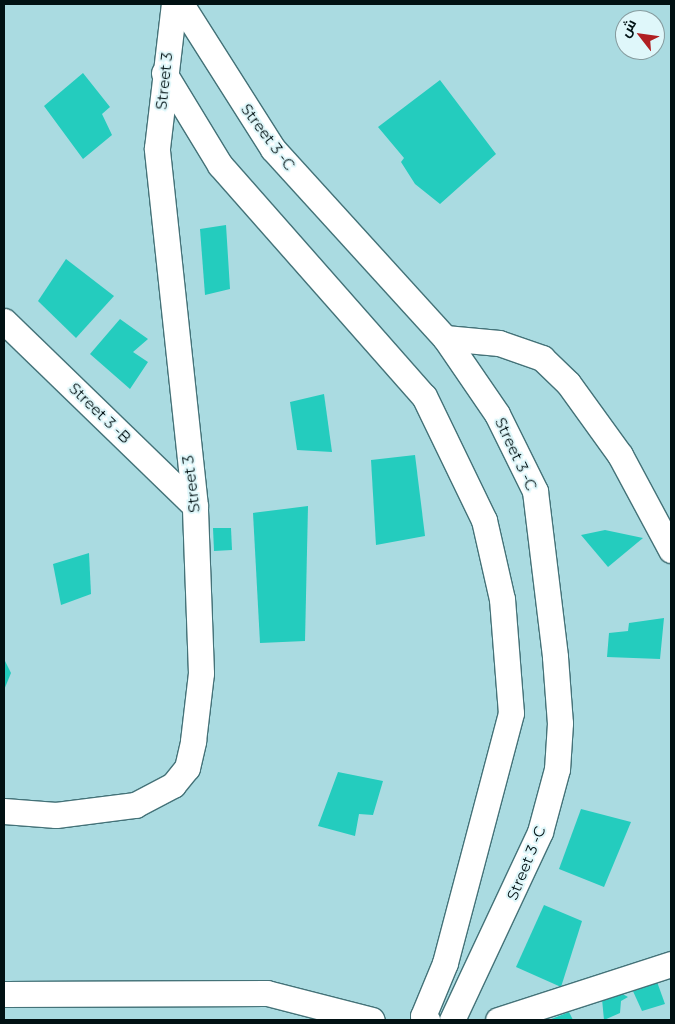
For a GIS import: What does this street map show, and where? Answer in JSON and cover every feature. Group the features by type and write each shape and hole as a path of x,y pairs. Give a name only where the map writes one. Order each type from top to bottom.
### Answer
{"street":[{"name":"Street 3","path":"4,811 56,815 135,805 158,796 187,768 201,673 195,506 157,148 164,73 174,4"},
{"name":"Street 3 -C","path":"181,4 273,149 445,338 497,414 535,492 560,723 557,769 540,832 452,1020"},
{"path":"164,73 220,165 424,396 484,520 502,599 512,713 445,963 423,1016 424,1020"},
{"name":"Street 3 -B","path":"4,321 195,506"},
{"path":"445,338 499,343 533,355 568,383 620,455 671,550"},
{"path":"498,1020 671,964"},
{"path":"4,994 267,993 372,1020"}],"building":[{"path":"83,73 110,107 102,114 112,135 83,159 44,106"},
{"path":"440,80 496,154 440,204 415,184 401,162 404,158 378,127"},
{"path":"226,225 230,289 205,295 200,229"},
{"path":"66,259 114,296 76,338 38,301"},
{"path":"120,319 148,339 133,352 148,362 130,389 90,354"},
{"path":"324,394 332,452 297,450 290,402"},
{"path":"415,455 425,536 376,545 371,460"},
{"path":"308,506 305,641 260,643 253,513"},
{"path":"213,528 231,528 232,550 214,551"},
{"path":"605,530 643,538 608,567 581,535"},
{"path":"89,553 91,594 61,605 53,564"},
{"path":"664,618 660,659 607,657 609,633 628,631 629,623"},
{"path":"4,659 11,673 4,690"},
{"path":"338,772 383,781 373,815 359,814 355,836 318,826"},
{"path":"581,809 631,822 604,887 559,869"},
{"path":"544,905 582,921 561,987 516,967"},
{"path":"656,979 665,1004 642,1011 632,989"},
{"path":"619,992 628,997 621,1001 620,1013 604,1020 602,999"},
{"path":"569,1012 573,1020 549,1020"}]}
